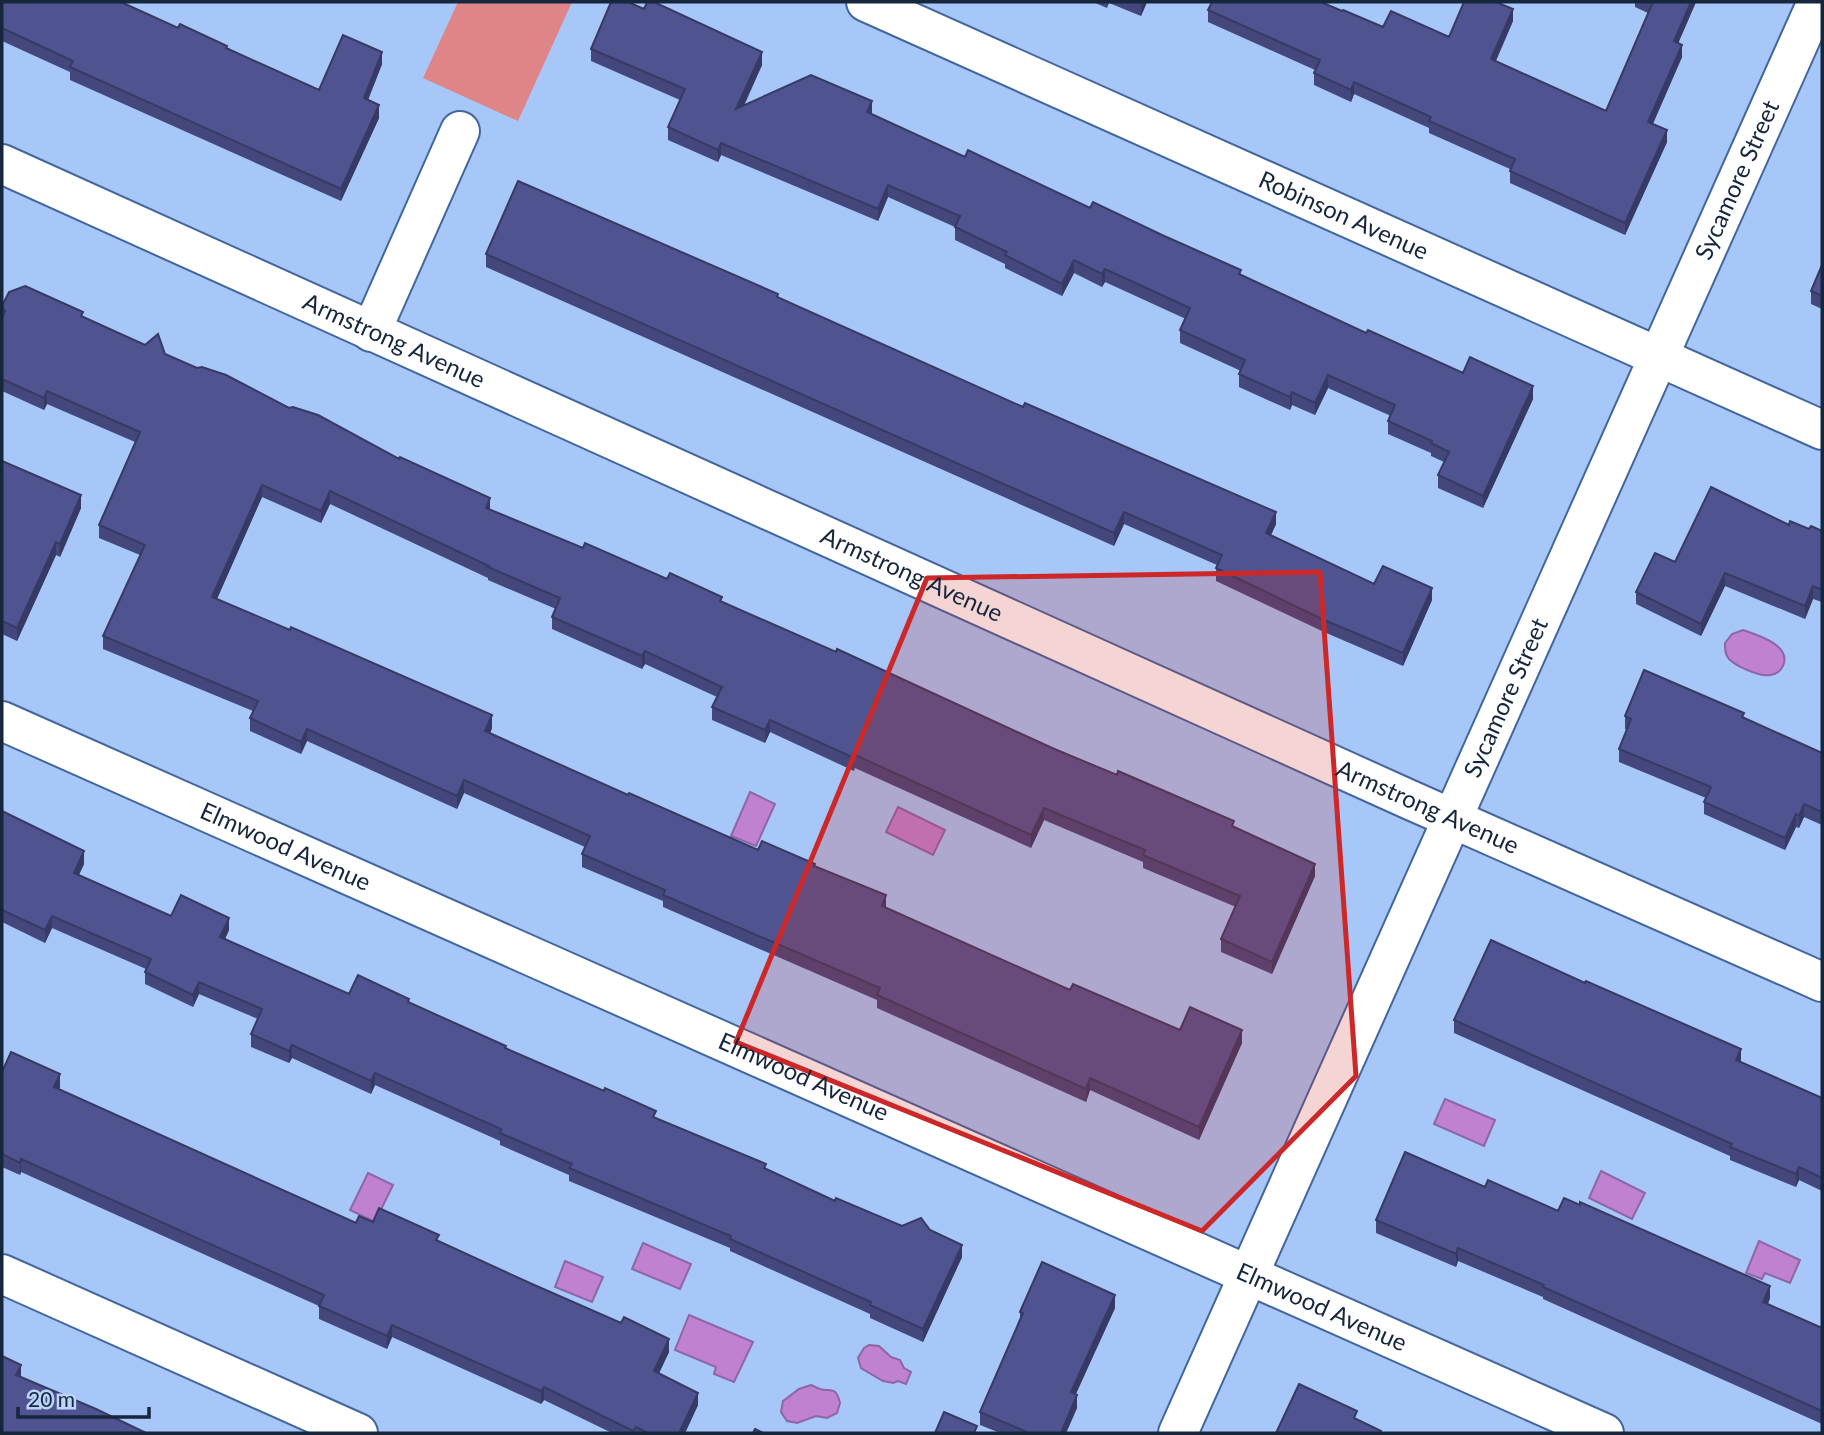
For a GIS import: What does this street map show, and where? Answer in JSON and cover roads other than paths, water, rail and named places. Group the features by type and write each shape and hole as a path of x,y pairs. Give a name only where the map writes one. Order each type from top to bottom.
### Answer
{"street":[{"name":"Robinson Avenue","path":"866,2 1822,430"},
{"name":"Sycamore Street","path":"1178,1433 1817,2"},
{"path":"371,332 460,131"},
{"name":"Armstrong Avenue","path":"2,164 1451,818 1822,982"},
{"name":"Elmwood Avenue","path":"2,721 1604,1433"},
{"path":"2,1274 358,1433"}]}
